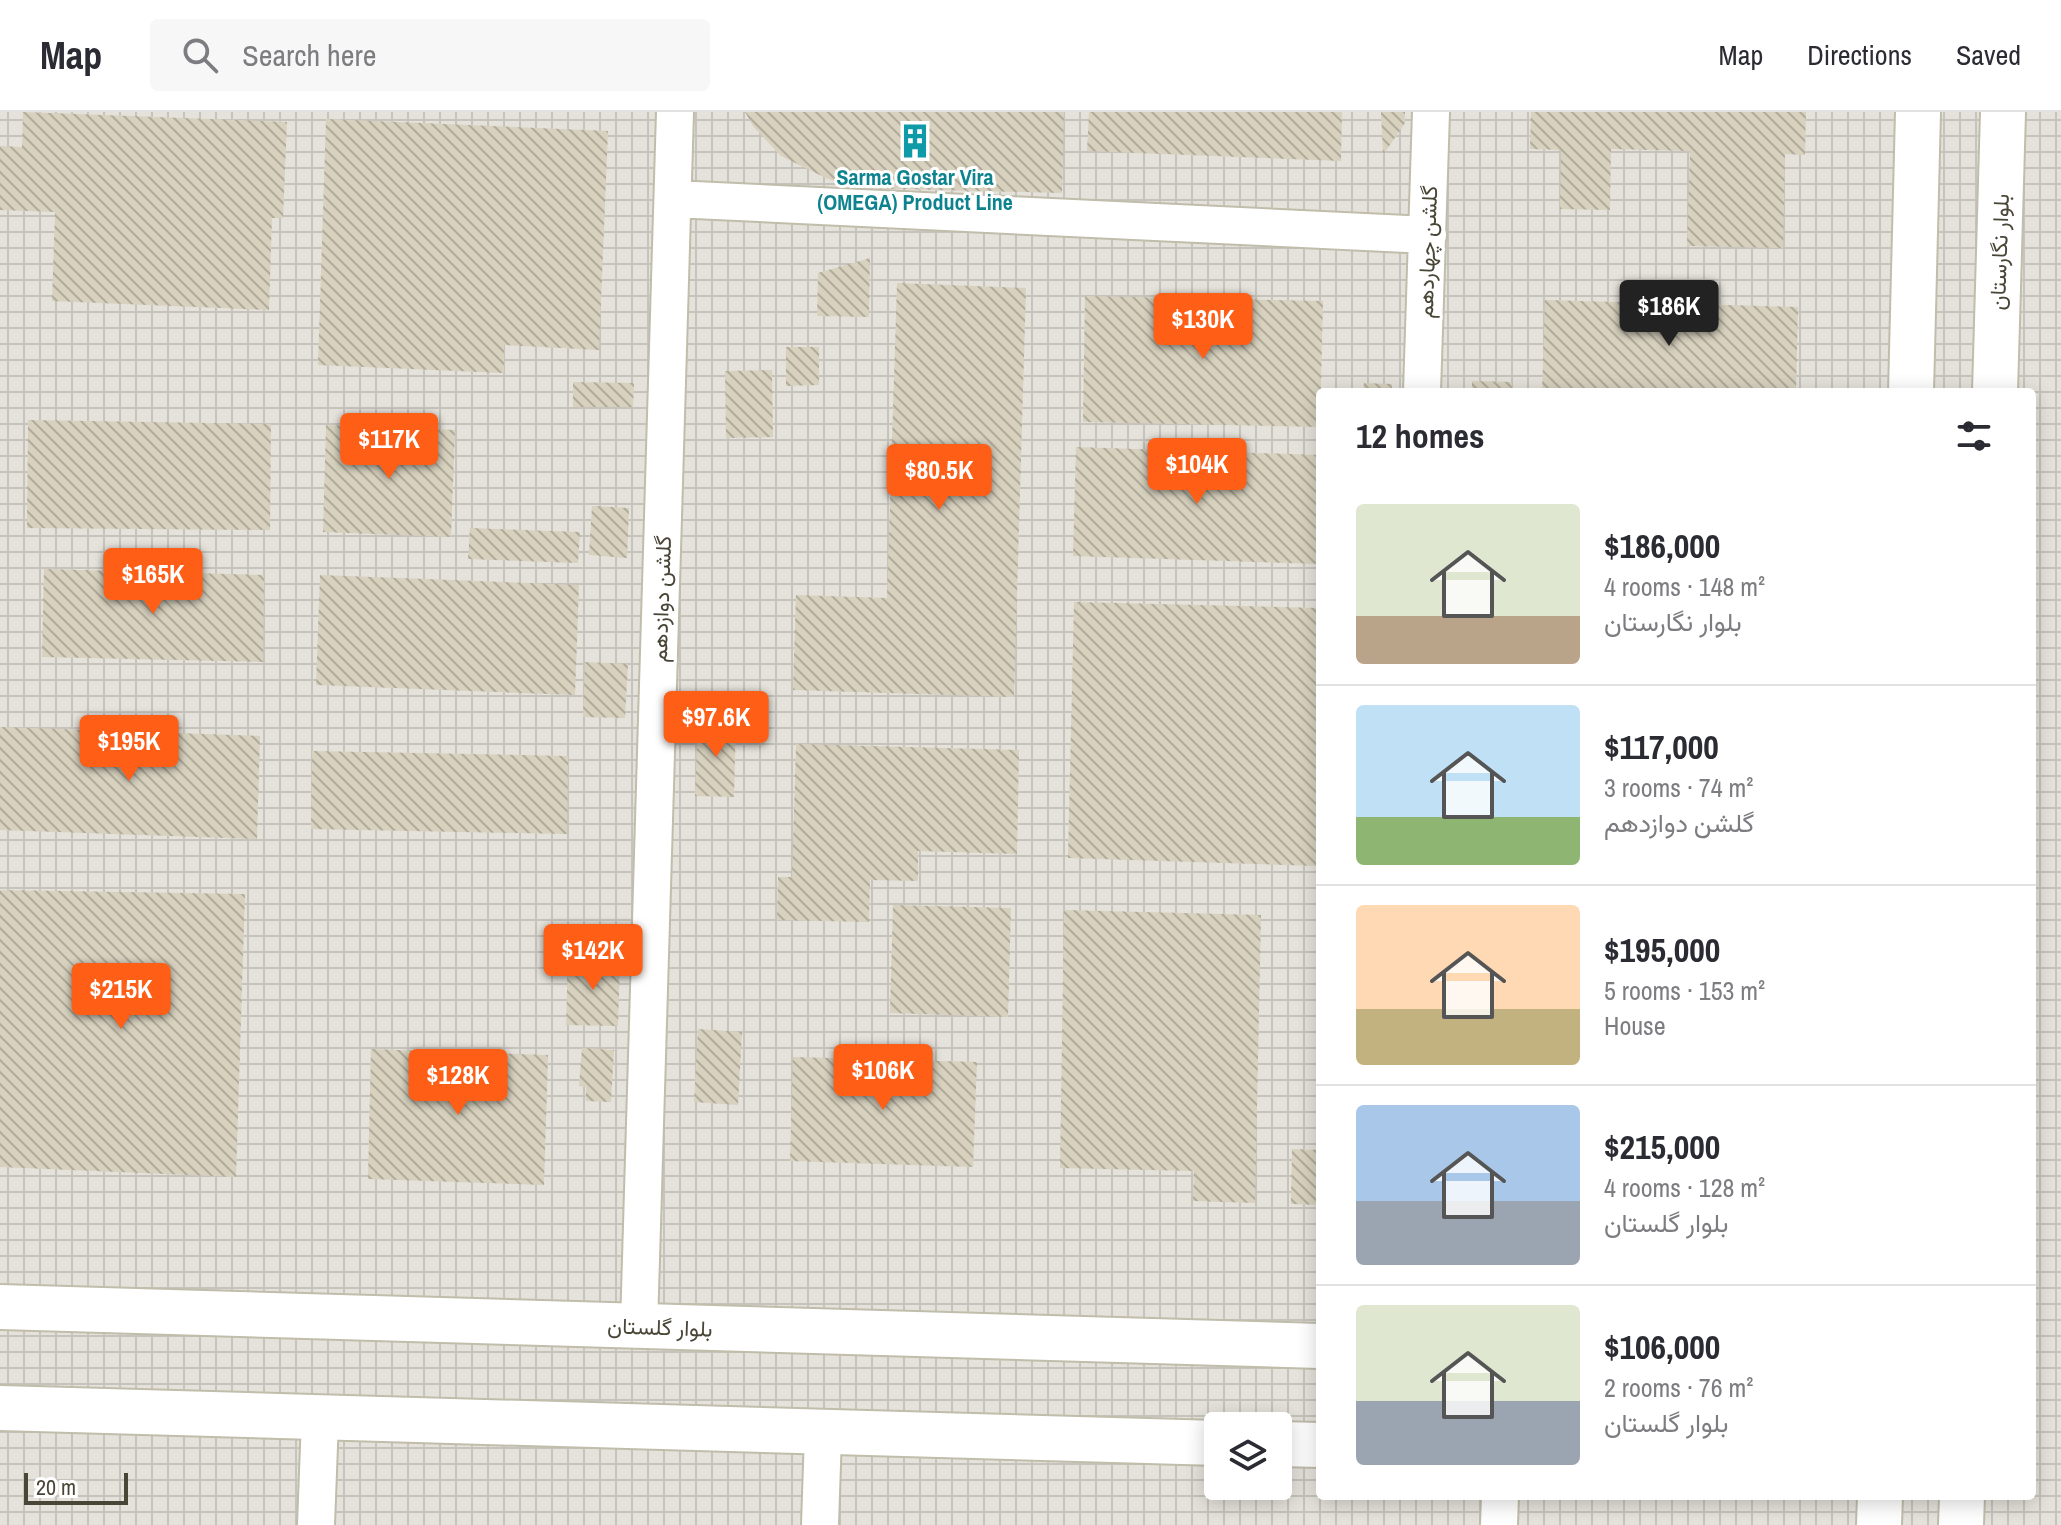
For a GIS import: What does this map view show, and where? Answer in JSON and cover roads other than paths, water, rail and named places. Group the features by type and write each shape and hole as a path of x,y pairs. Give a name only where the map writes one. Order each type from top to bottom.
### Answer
{"street":[{"name":"گلشن دوازدهم","path":"639,1326 675,112"},
{"name":"گلشن چهاردهم","path":"1422,388 1431,112"},
{"path":"1911,388 1918,112"},
{"name":"بلوار نگارستان","path":"1995,388 2003,112"},
{"path":"673,199 1428,235"},
{"name":"بلوار گلستان","path":"0,1307 1316,1346"},
{"path":"0,1408 1204,1443"},
{"path":"316,1525 320,1419"},
{"path":"820,1525 823,1434"},
{"path":"1292,1444 1316,1445"},
{"path":"1499,1525 1500,1500"},
{"path":"1879,1525 1880,1500"},
{"path":"1961,1525 1962,1500"}],"place":[{"name":"Sarma Gostar Vira (OMEGA) Product Line","path":"915,141"}]}
